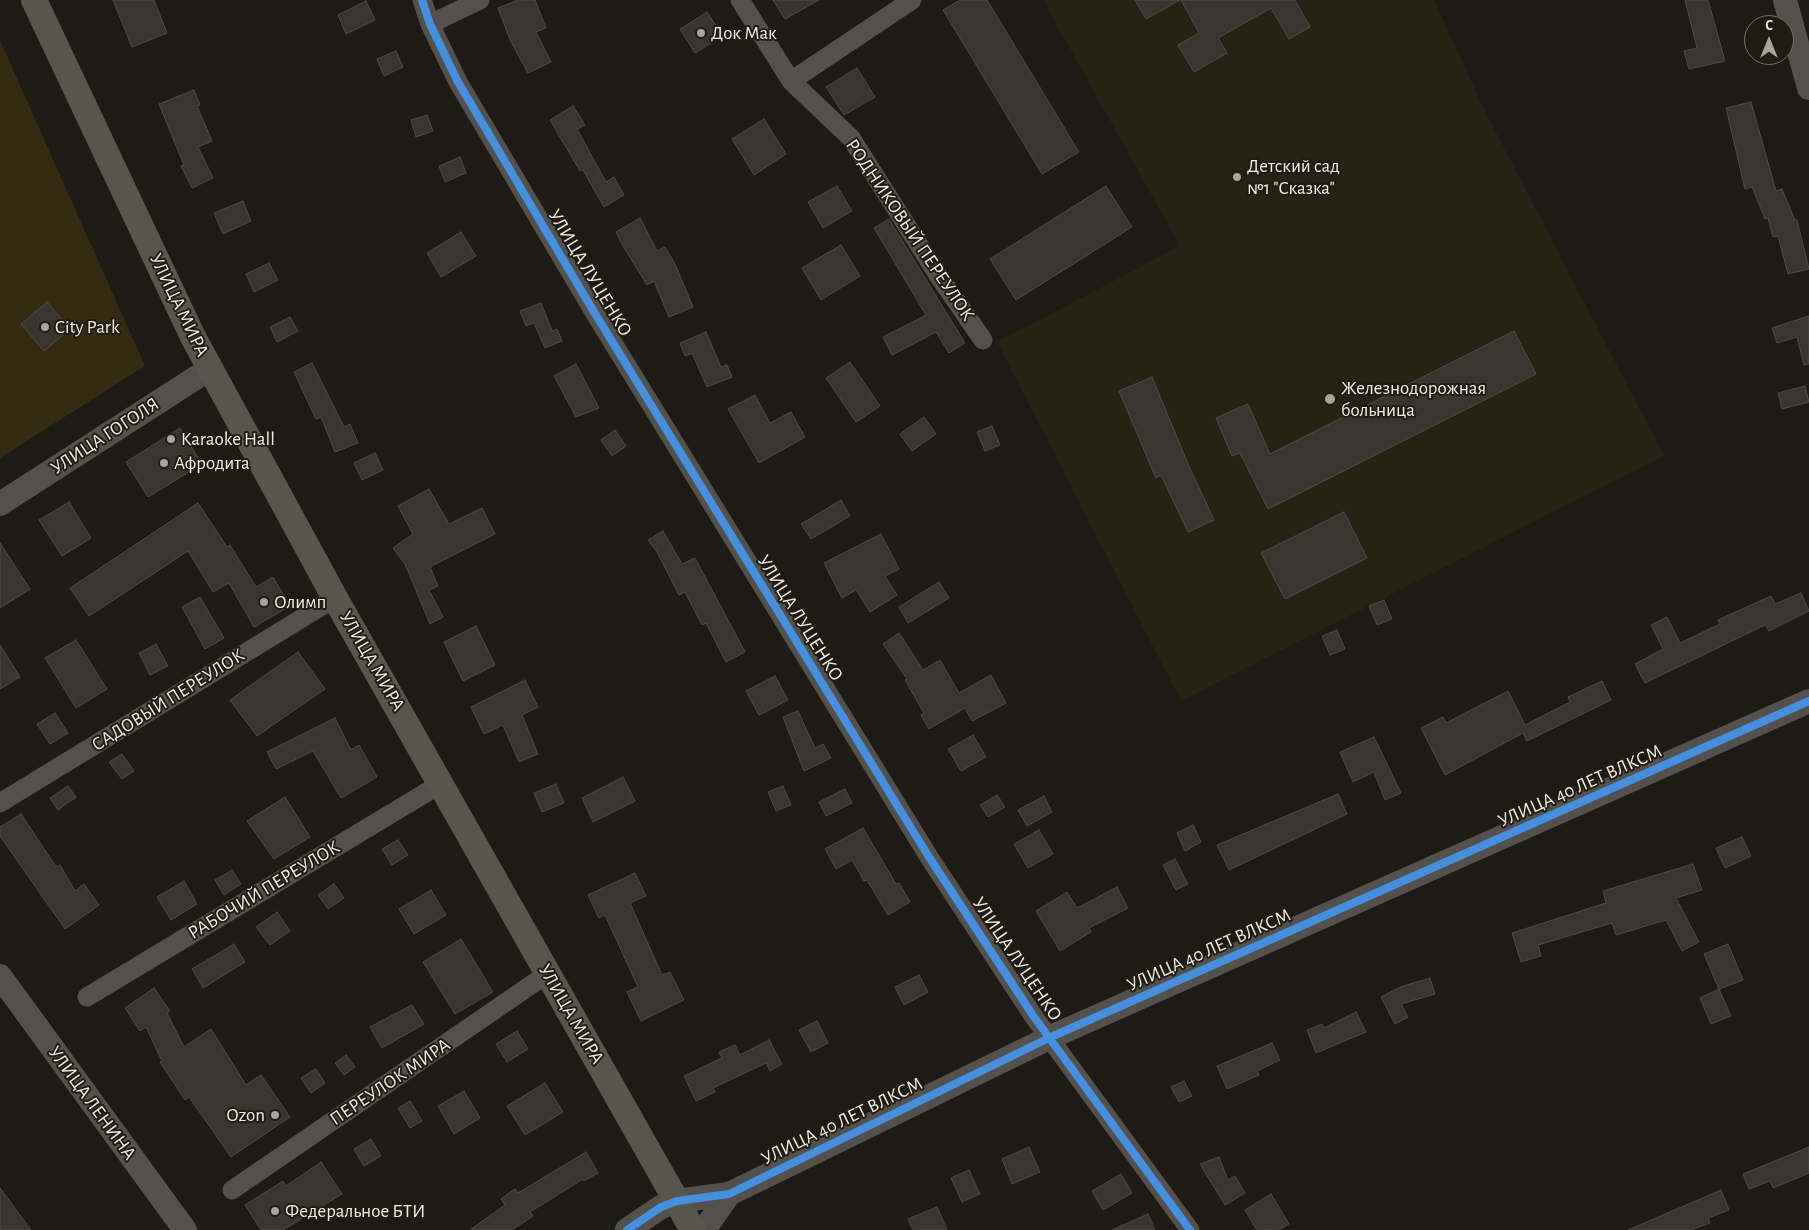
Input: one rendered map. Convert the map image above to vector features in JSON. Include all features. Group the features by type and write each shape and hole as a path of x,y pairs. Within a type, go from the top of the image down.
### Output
{"main road":[{"name":"УЛИЦА МИРА","path":"34,0 193,337 335,598 442,783 547,974 693,1230"}],"street":[{"name":"УЛИЦА ЛУЦЕНКО","path":"422,0 430,24 458,82 739,550 929,857 1034,1017 1190,1230"},
{"path":"430,24 480,0"},
{"name":"РОДНИКОВЫЙ ПЕРЕУЛОК","path":"740,0 791,81 851,138 938,275 983,340"},
{"path":"791,81 912,0"},
{"path":"1785,0 1809,88"},
{"name":"УЛИЦА ГОГОЛЯ","path":"0,504 211,368"},
{"name":"САДОВЫЙ ПЕРЕУЛОК","path":"0,803 335,598"},
{"name":"УЛИЦА 40 ЛЕТ ВЛКСМ","path":"627,1230 661,1207 677,1201 729,1194 1050,1037 1809,701"},
{"name":"РАБОЧИЙ ПЕРЕУЛОК","path":"87,997 442,783"},
{"name":"ПЕРЕУЛОК МИРА","path":"232,1190 547,974"},
{"name":"УЛИЦА ЛЕНИНА","path":"0,976 185,1230"},
{"name":"УЛИЦА 40 ЛЕТ ВЛКСМ","path":"704,1230 729,1194"}],"shaded area":[{"name":"Железнодорожная больница","path":"1043,0 1434,0 1484,109 1664,456 1181,701 997,342 1180,246"},
{"path":"0,40 145,366 0,458"}],"building":[{"path":"113,0 154,0 167,33 132,47"},
{"path":"518,0 535,0 546,28 536,32 551,62 528,73 511,42 498,8"},
{"path":"773,0 819,0 785,19"},
{"path":"960,0 987,0 1079,152 1042,174 943,10"},
{"path":"1135,0 1180,0 1146,19"},
{"path":"1181,0 1295,0 1310,27 1289,39 1271,8 1218,38 1227,53 1194,72 1178,45 1199,33"},
{"path":"1685,0 1708,0 1725,61 1689,69 1684,51 1697,48"},
{"path":"366,1 375,20 346,34 338,15"},
{"name":"Док Мак","path":"707,12 723,36 695,53 680,29"},
{"path":"396,51 403,67 384,76 377,59"},
{"path":"857,68 875,97 844,115 826,87"},
{"path":"194,90 200,105 197,106 212,141 198,147 213,178 192,188 181,166 184,165 159,104"},
{"path":"1751,102 1776,191 1782,189 1795,220 1797,220 1809,269 1788,274 1778,236 1773,237 1768,218 1765,219 1752,187 1745,189 1726,108"},
{"path":"573,106 585,125 577,129 606,182 614,177 624,195 604,207 583,170 580,171 550,120"},
{"path":"427,115 433,131 416,137 411,120"},
{"path":"764,119 786,154 754,175 732,139"},
{"path":"460,157 466,173 445,182 439,166"},
{"path":"837,186 852,211 823,228 808,202"},
{"path":"1106,186 1132,227 1016,300 990,259"},
{"path":"243,201 251,221 223,234 214,213"},
{"path":"640,218 657,251 665,247 675,264 693,307 669,317 654,281 647,285 623,246 616,232"},
{"path":"889,219 965,343 949,353 936,332 892,355 883,337 926,315 874,228"},
{"path":"461,232 476,256 441,277 427,253"},
{"path":"841,245 860,276 821,300 802,268"},
{"path":"269,263 278,280 254,292 246,274"},
{"name":"City Park","path":"47,302 70,329 44,351 21,324"},
{"path":"541,303 552,331 557,329 562,341 545,348 534,323 526,326 520,311"},
{"path":"1809,316 1809,364 1804,365 1797,337 1777,343 1772,328"},
{"path":"290,317 298,331 277,342 270,327"},
{"path":"1514,331 1536,374 1268,509 1240,453 1232,456 1216,418 1248,404 1270,454"},
{"path":"706,332 721,367 727,365 732,377 707,387 692,353 685,356 680,343"},
{"path":"850,362 880,406 856,422 826,378"},
{"path":"312,363 344,427 350,424 358,443 335,452 321,417 316,419 294,372"},
{"path":"576,364 599,408 576,417 554,376"},
{"path":"1152,377 1188,464 1214,520 1188,532 1161,475 1156,478 1119,391"},
{"path":"1805,386 1809,402 1782,409 1778,393"},
{"path":"755,395 770,423 791,412 805,437 759,463 728,409"},
{"path":"924,417 936,434 912,451 900,434"},
{"path":"992,426 1000,445 985,451 977,432"},
{"name":"Афродита","path":"180,428 202,464 148,497 126,462"},
{"path":"615,430 626,446 612,456 601,440"},
{"path":"375,453 383,470 362,480 354,463"},
{"path":"429,489 449,524 482,508 495,534 430,567 438,586 429,590 443,617 430,624 405,564 393,548 413,534 398,506"},
{"path":"841,500 850,516 811,539 801,524"},
{"path":"69,502 91,538 62,556 39,520"},
{"path":"198,503 227,547 230,545 256,587 273,577 290,606 254,627 229,583 213,592 188,551 89,616 70,588"},
{"path":"1344,512 1367,558 1285,599 1261,553"},
{"path":"663,531 682,564 695,558 745,652 726,662 706,623 702,625 685,592 679,595 657,552 648,540"},
{"path":"881,534 899,569 885,576 897,595 870,612 856,590 842,598 824,563"},
{"path":"0,543 30,589 0,608"},
{"path":"939,582 949,598 908,623 899,607"},
{"path":"1801,593 1809,611 1769,631 1765,625 1645,683 1635,664 1663,649 1651,625 1667,617 1680,643 1720,624 1718,620 1771,596 1775,604"},
{"path":"200,597 224,638 205,649 182,607"},
{"path":"1384,600 1392,619 1377,625 1369,606"},
{"path":"476,626 495,665 463,681 444,642"},
{"path":"1337,630 1345,649 1330,655 1322,636"},
{"path":"899,633 923,670 940,660 959,693 991,675 1006,703 972,721 965,708 929,729 921,715 924,713 905,680 907,679 883,644"},
{"path":"76,640 107,689 76,708 45,658"},
{"path":"156,644 168,666 150,675 139,653"},
{"path":"0,645 20,677 0,689"},
{"path":"298,652 325,689 257,736 230,700"},
{"path":"775,676 788,700 759,715 746,691"},
{"path":"525,680 538,707 522,715 538,754 519,762 503,725 484,734 471,707"},
{"path":"1602,681 1611,700 1527,741 1523,733 1445,775 1421,728 1443,717 1446,723 1508,691 1525,725 1570,702 1568,697"},
{"path":"798,711 815,748 823,744 831,758 804,771 783,717"},
{"path":"55,713 68,733 50,744 37,724"},
{"path":"335,718 351,750 359,745 377,777 341,798 313,751 276,769 267,752"},
{"path":"973,735 986,757 961,771 948,749"},
{"path":"1374,737 1401,793 1385,800 1374,772 1353,782 1340,752"},
{"path":"122,754 134,771 122,779 109,762"},
{"path":"623,777 635,801 593,822 582,798"},
{"path":"556,784 564,803 542,812 534,793"},
{"path":"68,786 76,797 58,810 50,798"},
{"path":"783,786 791,805 776,811 768,792"},
{"path":"845,789 852,803 826,816 819,802"},
{"path":"1338,794 1347,814 1229,870 1217,845"},
{"path":"997,795 1005,807 988,817 980,805"},
{"path":"1044,796 1052,812 1027,826 1018,810"},
{"path":"285,797 310,837 274,859 247,821"},
{"path":"21,814 56,867 60,865 75,891 84,884 99,905 65,929 0,836 0,827"},
{"path":"1193,825 1201,842 1185,851 1177,833"},
{"path":"863,828 896,884 899,883 910,902 888,915 867,880 864,881 852,860 836,869 825,849"},
{"path":"1039,830 1053,854 1028,868 1014,844"},
{"path":"1742,837 1751,856 1725,868 1716,848"},
{"path":"398,840 408,855 392,865 382,849"},
{"path":"1175,859 1188,884 1176,890 1163,865"},
{"path":"1693,864 1702,890 1676,898 1699,942 1682,951 1666,920 1616,935 1612,923 1538,945 1541,956 1521,962 1512,933 1606,903 1603,891"},
{"path":"232,870 241,884 224,895 215,880"},
{"path":"635,873 646,896 630,903 662,975 670,972 684,1000 641,1021 627,992 638,987 605,915 599,918 588,895"},
{"path":"184,881 197,904 171,920 157,897"},
{"path":"334,884 344,898 328,909 318,895"},
{"path":"1117,887 1128,908 1089,928 1091,932 1060,951 1036,911 1067,892 1077,908"},
{"path":"431,890 446,915 414,934 399,909"},
{"path":"277,912 290,931 270,945 256,927"},
{"path":"461,939 493,992 455,1014 423,962"},
{"path":"234,944 245,962 203,988 192,969"},
{"path":"1728,944 1743,980 1719,989 1704,954"},
{"path":"919,975 928,992 904,1005 895,987"},
{"path":"1430,978 1435,994 1401,1004 1408,1017 1395,1024 1381,997 1400,987"},
{"path":"154,988 170,1011 167,1013 184,1047 211,1029 246,1085 261,1075 290,1117 231,1157 189,1097 185,1100 160,1062 162,1061 146,1027 140,1031 125,1008"},
{"path":"1719,989 1731,1016 1711,1024 1700,998"},
{"path":"412,1005 424,1024 382,1048 370,1027"},
{"path":"1356,1012 1366,1032 1316,1053 1307,1030 1322,1024 1324,1028"},
{"path":"817,1021 828,1043 811,1052 799,1030"},
{"path":"517,1031 528,1049 507,1062 496,1044"},
{"path":"769,1040 782,1064 770,1071 766,1063 713,1088 715,1092 696,1101 684,1076 722,1058 719,1052 735,1045 740,1055"},
{"path":"1272,1043 1280,1060 1257,1071 1259,1075 1227,1089 1217,1066"},
{"path":"346,1055 355,1067 344,1075 335,1063"},
{"path":"316,1069 325,1083 311,1093 301,1078"},
{"path":"1184,1081 1192,1096 1179,1102 1171,1087"},
{"path":"545,1083 563,1112 525,1135 507,1106"},
{"path":"464,1091 480,1118 454,1134 438,1106"},
{"path":"410,1101 422,1121 410,1128 398,1108"},
{"path":"371,1139 381,1156 364,1166 354,1149"},
{"path":"1029,1147 1040,1172 1012,1184 1002,1159"},
{"path":"1809,1147 1809,1173 1773,1188 1770,1181 1749,1189 1743,1174"},
{"path":"586,1152 598,1173 584,1181 583,1179 530,1212 533,1216 512,1230 470,1230 505,1205 501,1199 515,1189 518,1193"},
{"path":"1219,1157 1228,1180 1235,1176 1245,1193 1225,1205 1200,1164"},
{"path":"321,1162 342,1194 283,1230 261,1230 245,1205 283,1181 286,1186"},
{"path":"969,1170 980,1194 962,1202 951,1178"},
{"path":"1121,1174 1132,1193 1103,1210 1092,1191"},
{"path":"0,1188 31,1230 0,1230"},
{"path":"1721,1190 1729,1210 1708,1218 1710,1223 1691,1230 1628,1230"},
{"path":"1271,1194 1289,1224 1279,1230 1257,1230 1245,1210"},
{"path":"937,1207 947,1230 913,1230 908,1219"},
{"path":"1148,1214 1155,1230 1112,1230"}],"cycle path":[{"path":"422,0 430,24 458,82 594,312 929,857 1034,1017 1190,1230"},
{"path":"627,1230 661,1207 677,1201 729,1194 1051,1037 1809,701"}],"place":[{"name":"Док Мак","path":"701,33"},
{"name":"Детский сад №1 \"Сказка\"","path":"1237,177"},
{"name":"City Park","path":"45,327"},
{"name":"Железнодорожная больница","path":"1330,399"},
{"name":"Karaoke Hall","path":"171,439"},
{"name":"Афродита","path":"164,463"},
{"name":"Олимп","path":"264,602"},
{"name":"Ozon","path":"275,1115"},
{"name":"Федеральное БТИ","path":"275,1211"}]}
